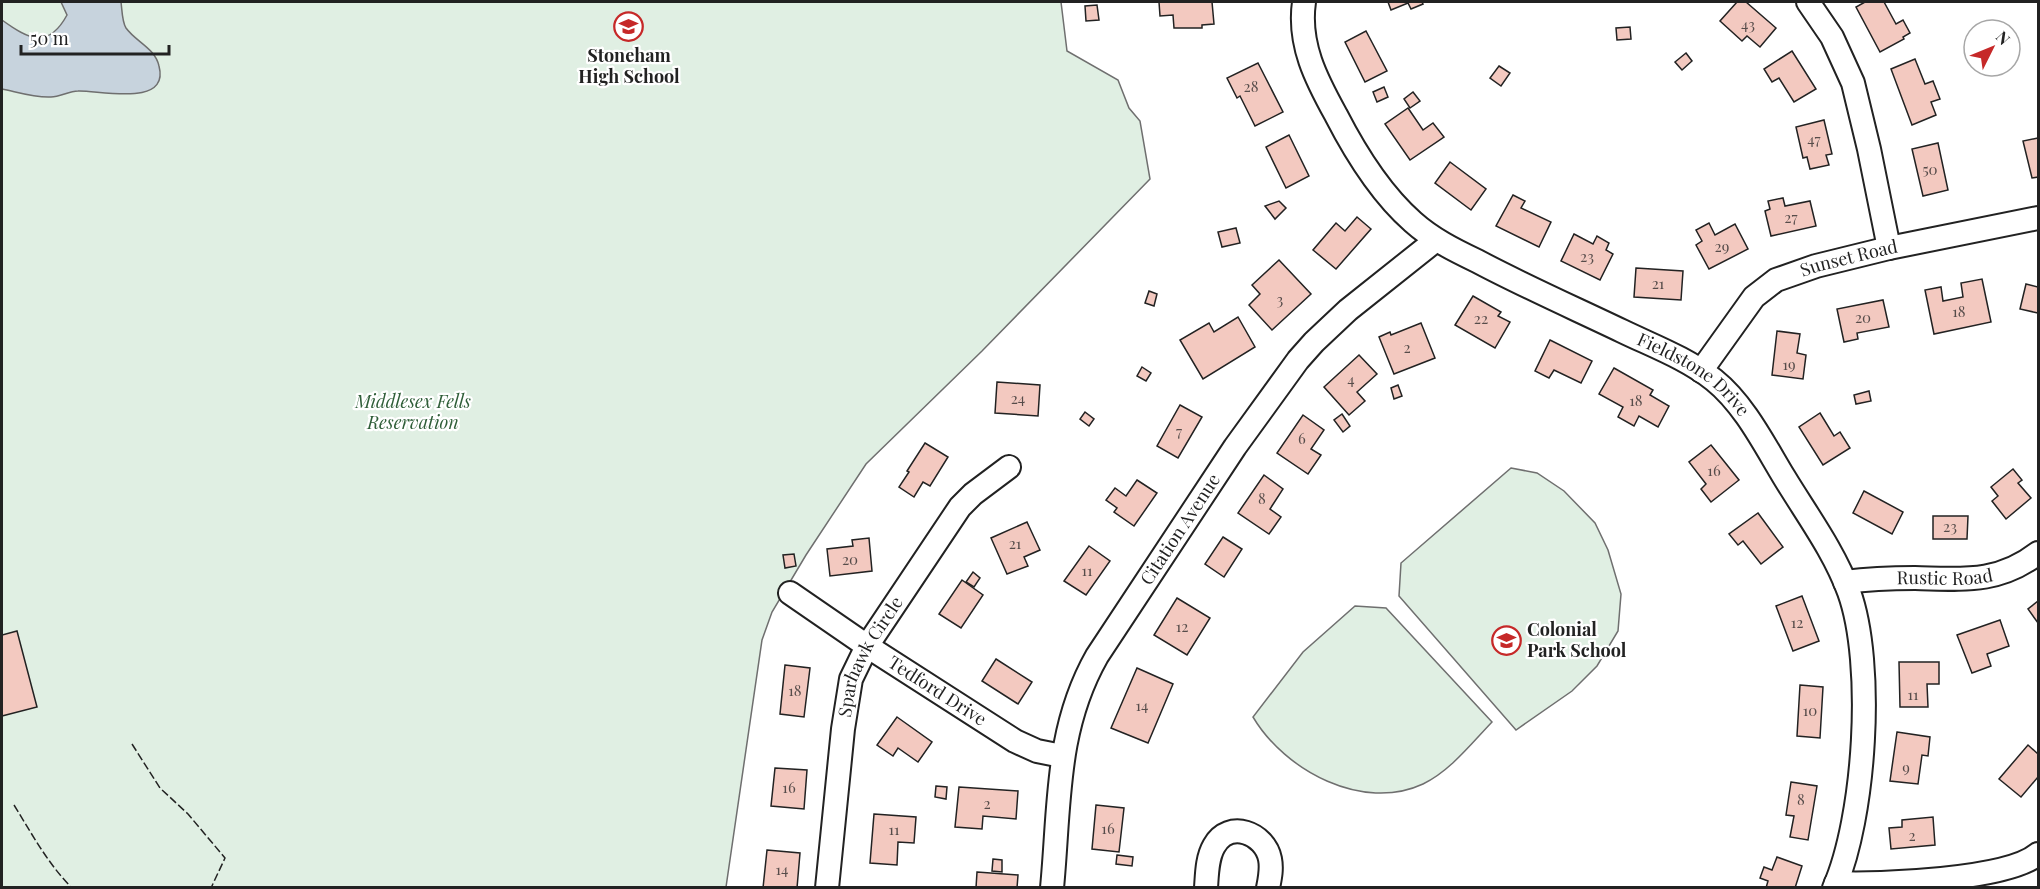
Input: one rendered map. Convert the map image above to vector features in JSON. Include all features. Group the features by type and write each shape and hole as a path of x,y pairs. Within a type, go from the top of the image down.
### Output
{"street":[{"name":"Fieldstone Drive","path":"1304,2 1302,28 1306,51 1334,113 1381,187 1406,216 1436,240 1498,273 1674,355 1722,387 1748,420 1819,533 1845,582 1857,622 1863,670 1864,706 1856,802 1835,885"},
{"path":"1808,2 1832,37 1853,82 1889,248"},
{"name":"Sunset Road","path":"1701,371 1745,308 1764,288 1791,273 1889,248 2038,218"},
{"name":"Citation Avenue","path":"1052,888 1062,756 1083,680 1097,656 1155,565 1285,376 1331,326 1436,240"},
{"name":"Sparhawk Circle","path":"827,888 848,692 856,666 960,507 973,494 1009,467"},
{"name":"Rustic Road","path":"1845,582 1874,579 1983,578 2013,569 2038,553"},
{"name":"Tedford Drive","path":"790,593 867,646 1015,741 1037,751 1062,756"},
{"path":"1206,888 1213,847 1221,837 1239,831 1258,838 1268,853 1271,870 1269,888"},
{"path":"1835,885 1966,875 2021,864 2038,854"}],"green space":[{"name":"Middlesex Fells Reservation","path":"2,2 1061,2 1067,51 1118,80 1129,108 1140,121 1150,179 982,351 866,464 806,555 772,612 762,640 726,887 2,888"},
{"path":"1511,468 1537,473 1564,491 1595,523 1608,550 1621,594 1618,631 1597,666 1572,691 1516,730 1399,596 1401,563"},
{"path":"1355,606 1386,608 1492,722 1460,756 1433,779 1423,784 1400,791 1376,793 1351,789 1327,781 1305,769 1285,754 1267,737 1253,717 1303,652"}],"shaded area":[{"path":"61,2 121,2 126,28 154,54 157,60 160,79 154,87 144,92 130,94 78,91 54,97 32,96 2,89 2,20 29,36 45,37 60,26 67,15"}],"building":[{"path":"1159,2 1212,2 1214,24 1202,25 1202,28 1174,28 1173,15 1160,16"},
{"path":"1388,2 1422,2 1423,4 1411,9 1408,3 1391,10"},
{"path":"1737,2 1746,2 1776,28 1760,47 1747,36 1742,41 1720,21"},
{"path":"1865,2 1884,2 1896,24 1903,20 1910,33 1903,37 1904,39 1880,52 1856,7"},
{"path":"1097,5 1099,20 1086,21 1085,6"},
{"path":"1630,27 1631,39 1617,40 1616,28"},
{"path":"1366,31 1387,71 1365,82 1345,42"},
{"path":"1792,51 1816,89 1794,102 1779,78 1772,82 1764,69"},
{"path":"1686,53 1692,61 1682,70 1675,62"},
{"path":"1915,59 1925,84 1933,81 1940,99 1931,102 1936,115 1912,125 1891,69"},
{"path":"1258,63 1283,112 1255,126 1240,96 1237,98 1227,78"},
{"path":"1499,66 1510,73 1501,86 1490,78"},
{"path":"1384,87 1388,97 1377,102 1373,92"},
{"path":"1413,92 1420,101 1410,108 1404,99"},
{"path":"1408,108 1423,130 1433,123 1444,137 1410,160 1385,124"},
{"path":"1824,120 1832,154 1826,155 1829,165 1810,169 1807,157 1803,158 1796,127"},
{"path":"1289,135 1309,176 1286,188 1266,147"},
{"path":"2038,138 2038,177 2032,178 2023,141"},
{"path":"1938,143 1948,190 1923,196 1912,149"},
{"path":"1450,162 1486,189 1471,210 1435,183"},
{"path":"1513,195 1525,201 1521,208 1551,222 1539,247 1496,226"},
{"path":"1783,198 1785,206 1810,201 1816,226 1771,236 1765,211 1770,209 1768,201"},
{"path":"1279,201 1286,208 1275,219 1265,206"},
{"path":"1357,217 1371,229 1336,269 1313,250 1336,223 1345,231"},
{"path":"1709,223 1715,235 1735,224 1748,249 1709,269 1696,245 1702,241 1696,230"},
{"path":"1236,228 1240,243 1222,247 1218,232"},
{"path":"1574,234 1593,244 1597,236 1609,243 1606,250 1613,254 1600,280 1561,261"},
{"path":"1279,260 1311,294 1272,330 1249,305 1260,294 1252,285"},
{"path":"1636,268 1683,271 1681,300 1634,297"},
{"path":"1982,279 1991,322 1934,334 1925,290 1941,287 1943,301 1963,297 1961,283"},
{"path":"2026,284 2038,287 2038,313 2020,309"},
{"path":"1149,291 1157,294 1154,306 1145,303"},
{"path":"1473,296 1501,312 1498,316 1510,322 1495,348 1455,325"},
{"path":"1883,300 1889,327 1857,333 1858,339 1844,342 1837,309"},
{"path":"1238,317 1255,347 1203,379 1180,340 1209,323 1214,332"},
{"path":"1421,323 1435,358 1394,374 1379,337 1390,332 1391,335"},
{"path":"1777,331 1800,334 1797,353 1806,355 1803,379 1772,375"},
{"path":"1550,340 1592,361 1581,383 1554,370 1549,378 1535,371"},
{"path":"1359,355 1377,374 1357,392 1365,401 1349,415 1324,387"},
{"path":"1142,367 1151,373 1146,381 1137,376"},
{"path":"1614,368 1653,390 1650,395 1669,406 1658,427 1639,416 1634,426 1618,417 1623,407 1599,394"},
{"path":"997,382 1040,385 1038,416 995,413"},
{"path":"1398,385 1402,396 1394,399 1391,388"},
{"path":"1869,391 1871,401 1856,404 1854,395"},
{"path":"1180,405 1202,417 1178,458 1157,446"},
{"path":"1085,412 1094,419 1089,426 1080,419"},
{"path":"1820,413 1834,436 1840,432 1850,448 1823,465 1799,427"},
{"path":"1342,414 1350,426 1343,432 1334,420"},
{"path":"1303,415 1324,430 1311,449 1321,455 1308,474 1277,453"},
{"path":"925,443 948,457 930,486 923,482 914,497 899,487"},
{"path":"1711,445 1739,480 1711,502 1701,489 1706,484 1689,462"},
{"path":"2013,469 2022,480 2018,483 2031,498 2006,519 1992,501 1998,496 1991,487"},
{"path":"1264,475 1283,489 1270,509 1281,517 1269,534 1238,513"},
{"path":"1137,480 1157,493 1134,526 1114,512 1117,508 1106,500 1115,488 1126,496"},
{"path":"1864,491 1903,512 1892,534 1853,513"},
{"path":"1758,513 1783,547 1761,564 1743,541 1738,545 1729,534"},
{"path":"1933,516 1968,516 1967,539 1933,539"},
{"path":"1027,522 1040,550 1024,557 1028,566 1007,574 991,538"},
{"path":"1223,537 1242,549 1224,577 1205,564"},
{"path":"869,538 872,571 830,576 827,549 853,546 852,540"},
{"path":"1089,546 1110,561 1086,595 1064,581"},
{"path":"794,554 796,566 785,568 783,555"},
{"path":"973,572 980,578 974,587 966,582"},
{"path":"962,580 983,595 961,628 939,614"},
{"path":"1802,596 1819,641 1793,651 1776,606"},
{"path":"1177,598 1210,618 1187,655 1154,635"},
{"path":"2038,601 2038,623 2028,609"},
{"path":"2000,620 2009,646 1987,654 1991,666 1972,673 1957,635"},
{"path":"17,631 37,707 2,716 2,635"},
{"path":"996,659 1032,682 1018,704 982,681"},
{"path":"1899,662 1939,662 1939,684 1927,684 1928,707 1900,707"},
{"path":"785,665 810,668 804,717 780,714"},
{"path":"1137,668 1173,684 1148,743 1111,728"},
{"path":"1800,685 1823,687 1820,738 1797,736"},
{"path":"897,717 932,742 918,762 898,748 893,756 877,745"},
{"path":"1897,732 1930,737 1928,756 1922,755 1918,784 1890,781"},
{"path":"2028,745 2038,754 2038,777 2021,797 1999,779"},
{"path":"775,768 807,770 804,809 771,806"},
{"path":"1791,782 1817,786 1808,840 1790,837 1794,816 1786,815"},
{"path":"936,786 947,787 946,799 935,797"},
{"path":"959,787 1018,791 1016,819 983,816 982,829 955,827"},
{"path":"1096,805 1124,808 1119,852 1092,849"},
{"path":"874,814 916,817 914,843 898,842 897,865 870,863"},
{"path":"1933,817 1935,845 1891,849 1889,828 1902,827 1902,820"},
{"path":"767,850 800,853 797,888 763,888"},
{"path":"1117,855 1133,857 1132,866 1116,864"},
{"path":"1777,857 1802,866 1795,888 1766,888 1768,881 1760,878 1764,867 1772,870"},
{"path":"993,859 1002,860 1002,872 992,871"},
{"path":"977,872 1018,875 1017,888 976,888"}],"fence":[{"path":"132,744 160,788 188,814 225,858 211,888"},
{"path":"14,805 48,859 72,888"}],"place":[{"name":"Stoneham High School","path":"629,27"},
{"name":"Colonial Park School","path":"1506,640"}]}
